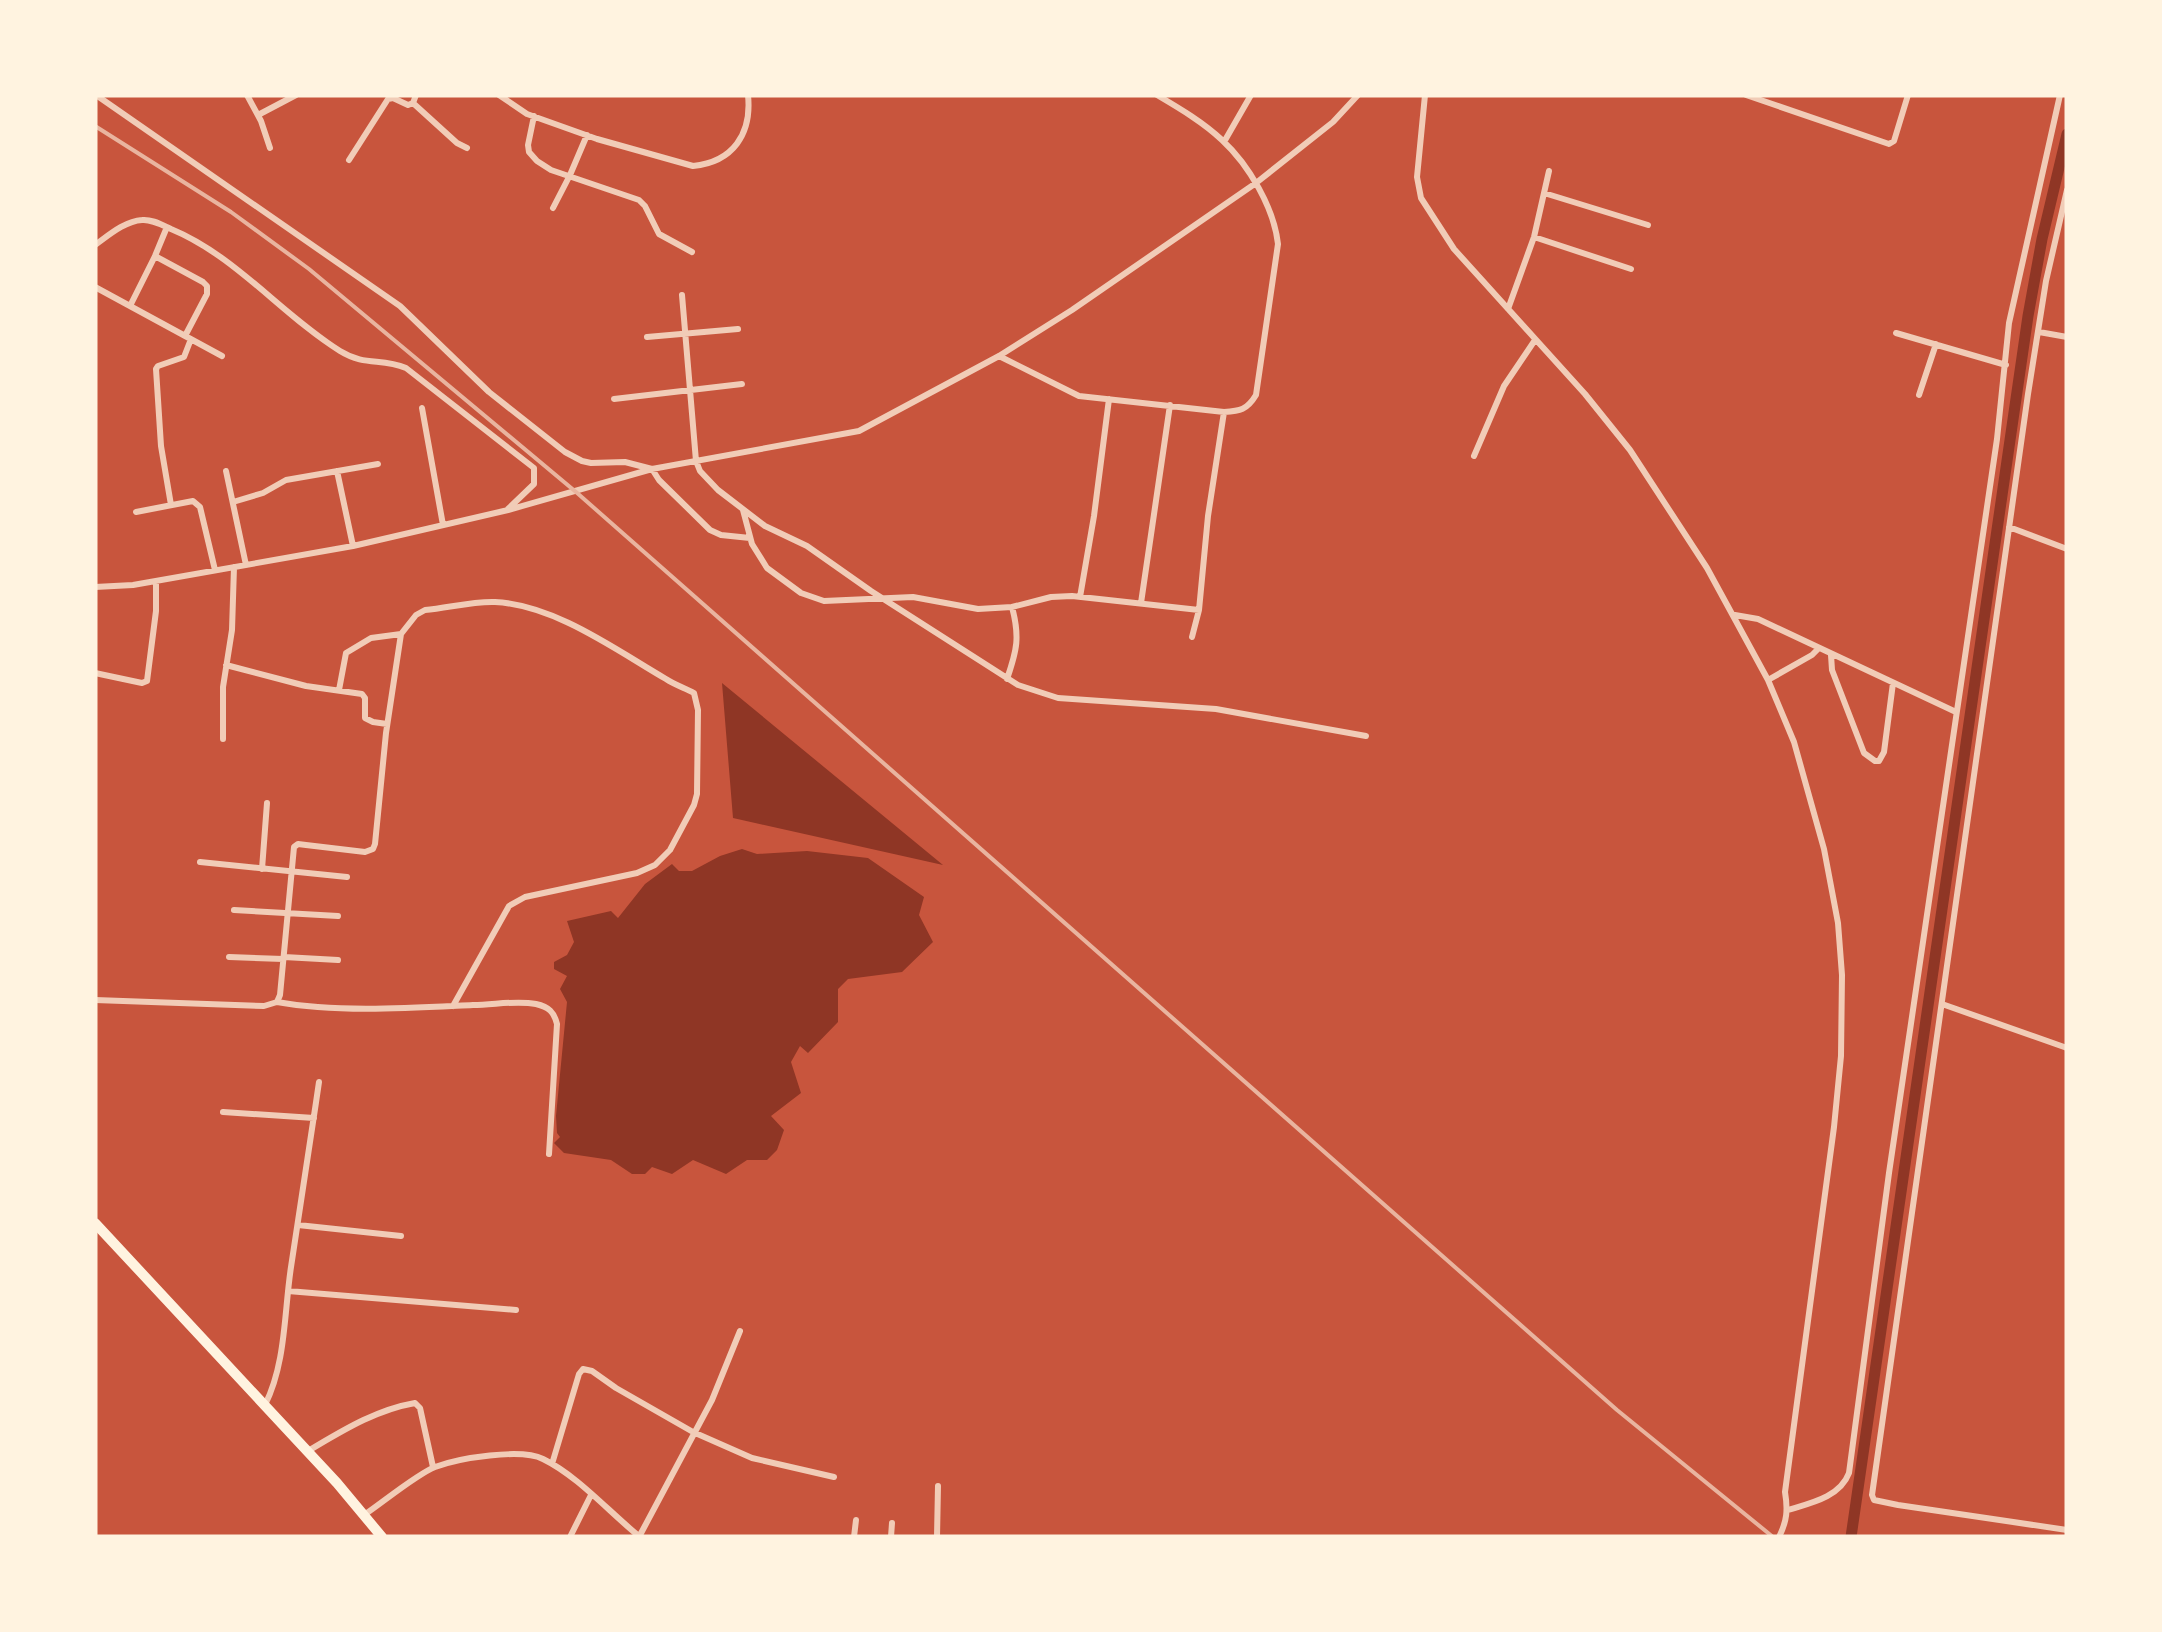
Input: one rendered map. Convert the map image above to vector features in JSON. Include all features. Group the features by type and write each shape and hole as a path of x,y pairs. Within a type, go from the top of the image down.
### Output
{"highway":[{"path":"95,1223 382,1537"}],"street":[{"path":"96,95 400,306 489,392 565,452 592,464 625,462 652,469 710,530 721,536 750,538"},
{"path":"247,95 270,148"},
{"path":"258,115 296,95"},
{"path":"499,95 527,114 693,166 708,165 737,144 749,116 748,95"},
{"path":"999,356 1079,396 1224,412 1249,407 1256,396 1278,244 1276,225 1256,184 1224,142 1157,95"},
{"path":"1224,142 1252,95"},
{"path":"95,587 353,546 508,510 652,469 859,431 999,356 1072,310 1256,184 1332,122 1358,95"},
{"path":"1426,95 1417,177 1420,198 1454,249 1585,394 1630,450 1707,568 1768,680 1794,742 1824,849 1838,922 1841,1056 1784,1492 1788,1510 1780,1537"},
{"path":"1746,95 1889,144 1894,141 1908,95"},
{"path":"1788,1510 1840,1489 1849,1473 2010,322 2060,95"},
{"path":"349,160 388,99 393,98 406,104 414,99 457,143 467,148"},
{"path":"534,116 529,152 551,170 639,200 659,234 692,252"},
{"path":"553,208 588,135"},
{"path":"1508,310 1534,237 1549,172"},
{"path":"2067,190 2046,280 2009,527 1872,1496 1874,1500 1898,1505 2067,1530"},
{"path":"1544,193 1648,225"},
{"path":"95,245 130,222 151,220 226,260 337,349 362,362 406,368 528,462 535,472 534,484 508,510"},
{"path":"130,306 167,227"},
{"path":"1534,237 1632,269"},
{"path":"155,256 207,286 184,357 156,369 161,446 171,506"},
{"path":"95,287 222,356"},
{"path":"682,295 696,462 718,490 765,526 807,546 1008,679 1058,698 1216,710 1366,736"},
{"path":"646,337 738,329"},
{"path":"2039,332 2067,337"},
{"path":"1896,333 2006,365"},
{"path":"1474,456 1504,386 1535,340"},
{"path":"1919,395 1936,344"},
{"path":"614,399 742,384"},
{"path":"1080,597 1109,399"},
{"path":"1140,603 1170,404"},
{"path":"422,408 443,526"},
{"path":"1192,637 1199,610 1224,412"},
{"path":"232,502 263,493 286,480 378,464"},
{"path":"226,471 246,565"},
{"path":"337,471 353,546"},
{"path":"136,512 192,501 200,507 215,570"},
{"path":"742,508 752,544 768,568 800,594 824,601 913,597 978,608 1012,607 1051,597 1080,597 1199,610"},
{"path":"2009,527 2067,548"},
{"path":"224,739 223,687 232,630 234,567"},
{"path":"95,673 148,681 156,580"},
{"path":"277,1002 294,847 298,844 365,852 375,844 401,634 425,610 494,602 564,620 694,693 696,794 670,850 655,864 637,873 525,897 510,906 453,1006"},
{"path":"1008,679 1018,647 1012,607"},
{"path":"1734,615 1758,620 1956,712"},
{"path":"339,690 346,653 371,638 401,634"},
{"path":"1768,680 1818,649"},
{"path":"1831,655 1832,670 1864,753 1875,761 1880,761 1884,752 1893,684"},
{"path":"226,665 306,686 364,695 365,718 388,724"},
{"path":"262,868 267,803"},
{"path":"200,862 347,877"},
{"path":"234,910 338,916"},
{"path":"230,957 338,960"},
{"path":"95,1000 264,1006 277,1002 307,1007 533,1004 548,1008 555,1014 557,1024 549,1154"},
{"path":"1942,1004 2067,1048"},
{"path":"264,1406 273,1388 282,1340 319,1082"},
{"path":"223,1112 314,1118"},
{"path":"298,1225 401,1236"},
{"path":"288,1291 516,1310"},
{"path":"364,1515 433,1468 524,1454 552,1464 640,1537 712,1400 740,1331"},
{"path":"552,1464 583,1369 694,1432 752,1458 834,1477"},
{"path":"307,1452 359,1422 414,1403 420,1408 433,1468"},
{"path":"937,1537 938,1486"},
{"path":"570,1537 591,1495"},
{"path":"854,1537 856,1520"},
{"path":"891,1537 892,1523"}],"shaded area":[{"path":"722,683 943,865 733,818"},
{"path":"742,849 757,854 807,851 868,858 924,897 919,915 933,942 902,972 848,979 838,989 838,1022 808,1053 800,1046 791,1062 801,1093 771,1116 784,1130 777,1150 767,1160 747,1160 726,1174 693,1160 672,1174 652,1167 645,1174 632,1174 611,1160 564,1153 554,1143 560,1137 556,1116 567,1002 560,989 567,976 554,969 554,962 567,955 574,942 567,921 611,911 618,918 645,884 672,864 679,871 692,871"}],"waterway":[{"path":"1851,1537 2028,316 2067,134"}],"railway":[{"path":"95,126 231,212 309,269 576,492 1617,1410 1773,1537"}]}
